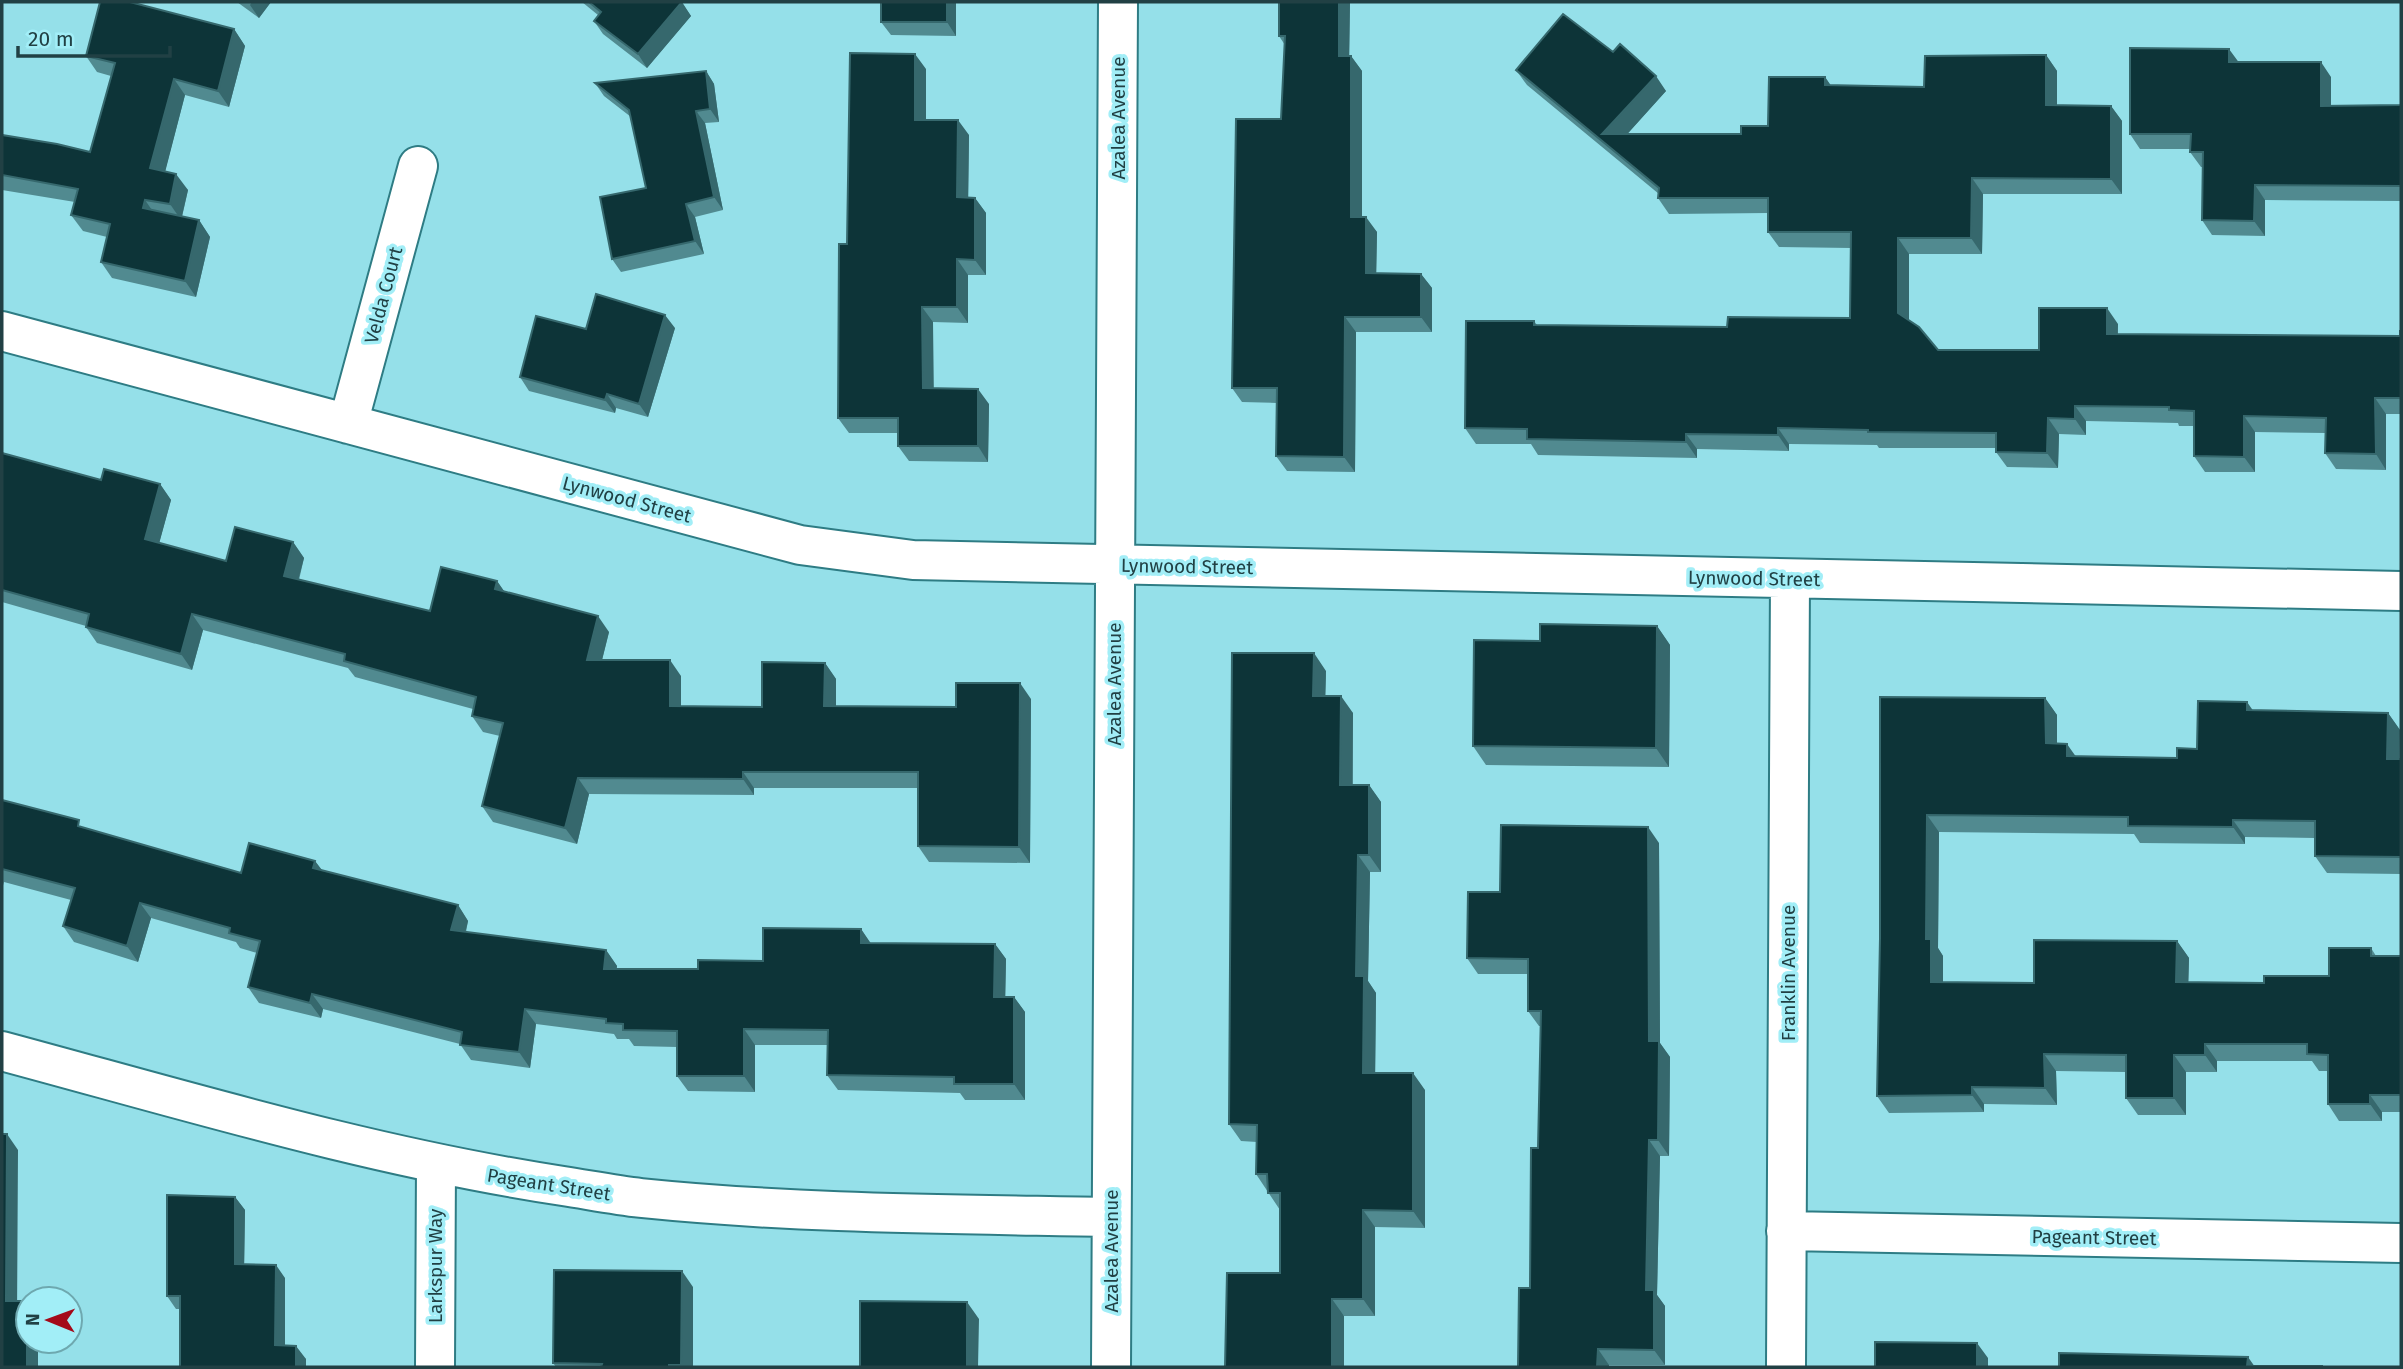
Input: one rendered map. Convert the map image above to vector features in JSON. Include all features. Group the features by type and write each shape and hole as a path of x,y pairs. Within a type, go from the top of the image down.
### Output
{"street":[{"name":"Azalea Avenue","path":"1111,1367 1118,2"},
{"name":"Velda Court","path":"348,424 418,166"},
{"name":"Lynwood Street","path":"2,331 800,545 913,560 2401,591"},
{"name":"Franklin Avenue","path":"1786,1367 1790,579"},
{"name":"Pageant Street","path":"2,1051 299,1132 479,1173 640,1197 820,1211 1111,1217"},
{"name":"Larkspur Way","path":"435,1367 436,1164"},
{"name":"Pageant Street","path":"1786,1231 2401,1243"}],"building":[{"path":"100,2 130,2 234,29 218,91 174,79 150,168 176,174 170,204 145,200 143,208 199,220 185,281 101,262 110,224 71,215 78,189 2,175 2,135 90,152 115,63 86,56"},
{"path":"589,2 682,2 638,54 594,21 601,12"},
{"path":"881,2 947,2 947,22 881,22"},
{"path":"1279,2 1339,2 1339,56 1351,56 1351,217 1366,217 1366,273 1421,274 1421,317 1345,317 1344,457 1276,456 1277,388 1232,388 1236,119 1281,119 1285,36 1279,36"},
{"path":"1563,14 1613,52 1620,44 1656,76 1602,134 1741,134 1741,126 1768,126 1769,77 1825,77 1825,85 1924,87 1925,56 2046,55 2046,105 2111,106 2111,179 1972,178 1971,238 1898,238 1898,313 1919,327 1938,350 2039,350 2039,308 2107,308 2107,334 2400,336 2401,331 2401,398 2375,398 2376,454 2325,453 2326,418 2244,416 2244,457 2194,456 2194,411 2169,410 2169,407 2075,406 2075,419 2048,418 2047,453 1996,452 1996,433 1778,428 1778,435 1686,434 1686,442 1527,439 1527,429 1465,428 1466,321 1534,321 1534,325 1727,327 1728,317 1850,318 1851,232 1768,232 1768,198 1658,198 1659,188 1516,70"},
{"path":"2130,48 2229,49 2229,62 2321,62 2321,106 2401,105 2401,186 2255,185 2254,221 2202,220 2203,152 2190,152 2191,134 2130,134"},
{"path":"850,53 915,54 915,120 958,120 957,197 975,198 975,260 957,259 957,307 922,307 923,388 978,389 978,446 898,446 898,418 838,418 839,244 847,244"},
{"path":"706,71 710,109 696,111 714,197 686,204 695,241 612,259 600,197 646,188 629,110 595,83"},
{"path":"596,294 665,315 639,404 607,394 605,400 520,377 536,316 586,329"},
{"path":"2,453 101,480 104,469 160,484 145,539 226,561 235,527 293,542 284,576 430,611 441,567 497,581 495,589 598,616 587,660 670,660 670,706 762,707 762,662 825,663 824,706 956,707 956,683 1020,683 1019,847 918,846 918,772 743,772 743,779 578,778 565,828 482,806 503,723 472,716 476,697 344,661 345,654 192,614 181,654 86,627 89,614 2,590"},
{"path":"1540,624 1657,626 1656,748 1473,746 1474,640 1540,641"},
{"path":"1232,653 1314,653 1313,696 1341,696 1340,785 1369,785 1369,855 1358,855 1356,976 1364,976 1363,1073 1413,1073 1413,1211 1363,1210 1363,1299 1332,1299 1332,1367 1225,1367 1227,1273 1280,1273 1280,1193 1268,1193 1267,1174 1256,1174 1257,1125 1229,1124"},
{"path":"1880,697 2045,698 2046,743 2067,744 2067,756 2177,758 2177,748 2197,749 2198,701 2247,702 2247,710 2388,713 2387,759 2401,759 2401,857 2315,856 2315,821 2233,820 2233,827 2128,826 2128,817 1927,815 1926,939 1931,939 1931,982 2034,983 2034,940 2177,941 2176,982 2264,983 2264,976 2329,976 2329,948 2371,948 2371,956 2401,956 2401,1095 2370,1095 2370,1104 2328,1104 2328,1055 2307,1054 2307,1044 2205,1044 2205,1055 2174,1055 2174,1098 2126,1098 2126,1055 2044,1054 2045,1088 1972,1087 1972,1095 1877,1096"},
{"path":"2,800 79,820 78,826 241,873 249,843 315,861 313,868 458,905 451,930 606,950 604,969 698,969 698,960 763,961 763,928 861,929 861,943 995,944 994,997 1014,997 1014,1084 954,1084 954,1077 827,1075 828,1030 744,1029 744,1076 677,1076 677,1031 623,1030 623,1024 606,1023 606,1019 525,1009 519,1052 460,1045 462,1032 312,994 310,1003 248,987 260,941 229,933 230,928 140,903 127,946 63,926 75,888 2,869"},
{"path":"1501,825 1648,827 1649,1041 1659,1041 1658,1140 1649,1140 1646,1290 1654,1290 1654,1350 1598,1349 1597,1367 1518,1367 1519,1288 1530,1288 1531,1148 1538,1148 1541,1011 1528,1011 1528,959 1467,958 1468,892 1500,892"},
{"path":"2,1134 7,1134 6,1301 14,1301 14,1355 27,1355 27,1367 2,1367"},
{"path":"167,1195 235,1197 235,1264 276,1265 275,1345 296,1346 296,1367 180,1367 180,1296 167,1296"},
{"path":"554,1270 682,1271 681,1365 601,1367 602,1364 553,1363"},
{"path":"860,1301 967,1302 967,1367 860,1367"},
{"path":"1875,1342 1977,1343 1977,1367 1875,1367"},
{"path":"2059,1353 2248,1357 2247,1366 2322,1367 2059,1367"}]}
